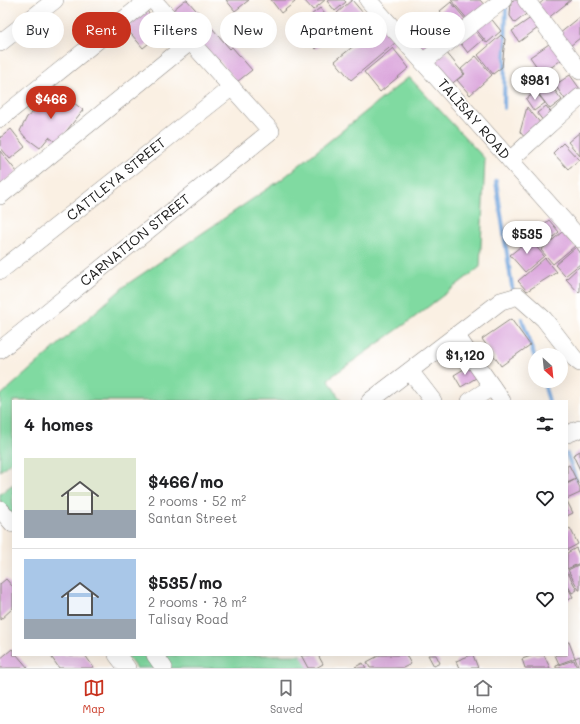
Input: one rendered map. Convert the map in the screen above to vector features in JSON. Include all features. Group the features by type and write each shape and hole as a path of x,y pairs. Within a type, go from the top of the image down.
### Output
{"street":[{"path":"0,43 55,0"},
{"path":"0,119 148,0"},
{"path":"153,0 164,12"},
{"name":"TALISAY ROAD","path":"368,0 580,239"},
{"path":"423,62 503,0"},
{"path":"526,0 580,71"},
{"path":"0,196 183,48"},
{"path":"196,48 232,87"},
{"name":"CARNATION STREET","path":"0,350 271,131 232,87"},
{"name":"CATTLEYA STREET","path":"0,271 232,87"},
{"path":"510,160 580,97"},
{"path":"371,400 501,301 518,296 544,319 574,358 580,363"},
{"path":"456,335 501,400"},
{"path":"410,370 432,400"},
{"path":"472,400 492,387"},
{"path":"568,434 580,428"},
{"path":"0,509 12,523"},
{"path":"118,656 127,668"},
{"path":"156,656 164,668"}],"green space":[{"path":"409,77 485,159 480,267 411,320 328,379 340,400 12,400 12,461 0,471 0,396 126,285 282,179"},
{"path":"12,485 12,517 0,501 0,494"},
{"path":"127,656 303,656 310,668 136,668"}],"building":[{"path":"187,0 198,12 175,12 173,10"},
{"path":"226,0 249,0 235,11"},
{"path":"271,0 294,0 295,2 281,13"},
{"path":"304,0 325,0 313,10"},
{"path":"344,0 346,2 335,11 327,1"},
{"path":"352,0 362,12 338,12"},
{"path":"451,0 480,0 486,7 469,21 465,16 465,12 461,12"},
{"path":"513,0 522,0 530,11 515,23 510,16 511,2"},
{"path":"544,0 571,0 547,19 537,6"},
{"path":"451,2 459,12 441,12 440,11"},
{"path":"320,8 323,12 315,12"},
{"path":"535,15 542,25 519,42 512,31"},
{"path":"489,16 501,31 487,43 475,28"},
{"path":"139,17 139,43 131,34 131,24"},
{"path":"580,17 580,38 570,46 559,34"},
{"path":"212,28 220,37 220,48 233,48 252,70 237,82 218,59 216,60 206,48 212,48"},
{"path":"472,28 483,40 468,53 464,48 465,34"},
{"path":"387,33 395,43 351,80 335,61 351,48 387,48"},
{"path":"501,35 505,39 502,67 493,74 478,55"},
{"path":"552,42 564,58 542,74 530,57"},
{"path":"393,48 409,68 380,92 364,72"},
{"path":"418,48 437,48 426,58"},
{"path":"446,52 464,74 449,86 431,65"},
{"path":"476,56 492,75 470,95 457,80 465,74 461,69"},
{"path":"543,75 562,100 550,109 531,84"},
{"path":"570,75 580,89 567,102 555,85"},
{"path":"60,92 83,110 57,143 49,137 40,148 25,137 20,131 27,117"},
{"path":"536,92 545,103 534,111 526,99"},
{"path":"546,106 553,115 544,122 537,113"},
{"path":"527,107 542,125 526,139 520,132"},
{"path":"11,129 25,147 10,159 0,147 0,138"},
{"path":"580,132 580,156 568,142"},
{"path":"563,143 579,160 568,169 553,153"},
{"path":"0,151 17,172 0,186"},
{"path":"549,220 559,232 540,248 530,236"},
{"path":"562,232 575,246 553,264 541,250"},
{"path":"530,239 544,256 525,272 510,255"},
{"path":"576,247 580,252 580,264 565,276 555,265"},
{"path":"545,258 557,272 527,291 518,281"},
{"path":"580,266 580,291 579,293 566,279"},
{"path":"511,319 530,345 501,366 482,339"},
{"path":"469,366 476,378 461,387 454,375"},
{"path":"580,451 580,470 573,455"},
{"path":"568,466 576,479 568,483"},
{"path":"576,479 580,488 580,493 568,499 568,483"},
{"path":"568,503 573,513 568,516"},
{"path":"570,528 578,544 568,549 568,529"},
{"path":"576,548 580,557 580,563 568,569 568,552"},
{"path":"580,564 580,590 579,590 568,570"},
{"path":"568,573 577,590 572,593 568,586"},
{"path":"6,579 12,586 12,609 0,620 0,584"},
{"path":"568,588 573,597 568,600"},
{"path":"569,642 575,658 559,664 555,656 568,656"},
{"path":"12,649 12,656 18,656 28,668 0,668 0,659"},
{"path":"51,656 86,656 94,668 59,668"},
{"path":"302,656 319,656 323,664 316,668 308,668"},
{"path":"378,656 407,656 411,664 403,668 370,668 367,662"},
{"path":"429,656 436,656 440,663 434,666"},
{"path":"468,656 473,656 478,668 459,668 456,661"},
{"path":"531,656 544,656 550,668 525,668 522,659"},
{"path":"580,656 580,668 579,668 575,658"},
{"path":"574,660 577,668 556,668 556,666"},
{"path":"363,663 366,668 355,667"}],"waterway":[{"path":"504,108 506,4"},
{"path":"496,181 513,293"},
{"path":"522,319 532,348"},
{"path":"545,388 549,400"},
{"path":"568,457 576,480"}]}
